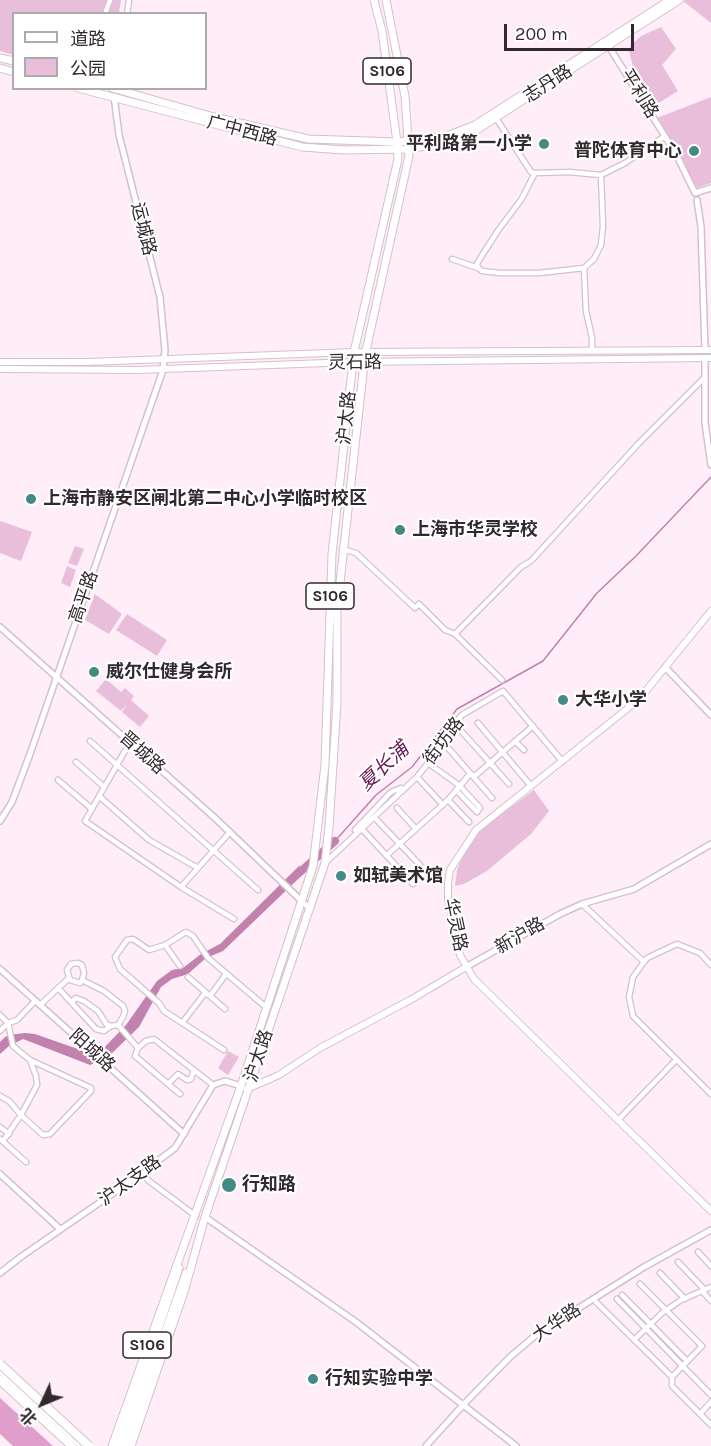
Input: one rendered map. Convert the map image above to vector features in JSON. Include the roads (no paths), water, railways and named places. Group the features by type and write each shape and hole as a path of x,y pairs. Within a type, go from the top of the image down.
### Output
{"highway":[{"path":"0,1362 91,1446"},
{"path":"1,1377 70,1446"}],"main road":[{"name":"沪太路","path":"112,1446 168,1286 196,1216 313,866 325,765 332,555 354,352 398,159 382,31 374,0"},
{"name":"沪太路","path":"131,1446 184,1292 205,1217 325,863 338,703 337,610 342,549 365,352 382,284 408,145 405,96 386,0"},
{"name":"志丹路","path":"408,145 447,142 478,129 670,0"},
{"name":"志丹路","path":"408,145 447,136 475,125 679,0"},
{"name":"广中西路","path":"85,90 302,147 344,150 408,145"},
{"name":"广中西路","path":"118,90 214,117 308,139 397,146"},
{"name":"灵石路","path":"0,362 354,352 708,350"},
{"name":"灵石路","path":"0,369 163,370 353,362 708,358"},
{"name":"华灵路","path":"711,611 645,692 627,709 476,830 450,870 448,883 448,898 460,955 474,979 711,1211"},
{"name":"新沪路","path":"249,1089 279,1075 320,1048 466,967"},
{"path":"241,1086 249,1089"},
{"name":"沪太路","path":"119,1446 173,1288 185,1245"},
{"name":"沪太路","path":"125,1446 178,1290 196,1250"},
{"path":"0,1362 91,1446"},
{"path":"1,1377 22,1381"},
{"path":"1,1377 83,1446"},
{"path":"1,1377 77,1446"},
{"path":"49,1406 60,1425"}],"street":[{"name":"平利路","path":"607,43 682,164 697,200 701,227 708,350 705,377 705,423 711,465"},
{"name":"运城路","path":"114,90 119,135 160,297 163,370"},
{"path":"495,118 531,172 535,173 580,172 601,175 625,163 665,136"},
{"path":"478,268 477,264 481,257 521,200 535,173"},
{"path":"452,260 482,271 517,274 584,267 594,259 601,245 603,215 601,175"},
{"path":"695,193 711,188"},
{"path":"584,267 586,311 592,338 592,352"},
{"name":"高平路","path":"0,821 12,802 163,370"},
{"path":"455,634 521,567 531,561 639,443 705,377"},
{"path":"342,549 356,553 415,608 418,604 445,630 455,634 502,680"},
{"name":"晋城路","path":"0,627 230,832 302,901"},
{"path":"665,667 711,715"},
{"name":"街坊路","path":"325,863 417,777 435,756 447,731 462,715 503,691 562,761"},
{"path":"454,723 509,784"},
{"path":"478,723 531,786"},
{"path":"387,855 443,805 469,775 476,775 533,726"},
{"path":"90,741 215,849 258,890"},
{"path":"515,741 524,750"},
{"path":"130,742 85,821 181,887 234,919"},
{"path":"449,749 492,798"},
{"path":"76,762 104,787"},
{"path":"428,763 458,788 480,808 477,812 458,788"},
{"path":"417,777 443,805"},
{"path":"58,780 92,808"},
{"path":"351,837 385,798 404,787"},
{"path":"99,796 149,840 198,868"},
{"path":"448,800 469,822"},
{"path":"397,808 416,829"},
{"path":"374,817 420,865"},
{"path":"362,828 413,884"},
{"path":"181,887 230,832"},
{"name":"新沪路","path":"466,967 560,914 582,904 634,889 711,844"},
{"path":"302,901 309,908"},
{"path":"582,904 644,962"},
{"path":"224,1050 164,1011 155,999 120,969 115,957 127,940 133,939 149,950 165,945 186,932 193,936 208,958 267,1008"},
{"path":"711,965 700,953 677,944 647,958 633,977 628,997 633,1016 711,1094"},
{"path":"165,945 180,966"},
{"path":"78,963 84,969 82,980 80,983 75,983 69,978 67,970 69,967 78,963"},
{"name":"阳城路","path":"0,969 184,1134"},
{"path":"182,1023 226,974"},
{"path":"188,977 225,1009"},
{"path":"0,1031 69,978"},
{"path":"82,980 104,991 123,1006 125,1011 119,1026"},
{"path":"58,988 96,1029 104,1031 111,1026 119,1026 138,1048"},
{"path":"71,1002 79,999 89,1004 111,1026"},
{"path":"0,1015 8,1023 13,1046 30,1060 91,1088 91,1091 50,1134 43,1135 9,1101 0,1096"},
{"path":"130,1059 146,1041 154,1039 213,1085 225,1081 241,1086"},
{"path":"135,1056 180,1094"},
{"path":"26,1162 2,1140 9,1134 37,1085 30,1060"},
{"path":"618,1120 676,1060"},
{"path":"168,1084 178,1074 187,1080 190,1079 194,1070"},
{"name":"沪太支路","path":"0,1273 175,1148 213,1085"},
{"path":"0,1126 9,1134"},
{"path":"142,1173 149,1181 196,1216"},
{"path":"0,1174 60,1229"},
{"path":"205,1217 323,1297 516,1446"},
{"name":"大华路","path":"426,1446 510,1357 536,1335 644,1267 711,1230"},
{"path":"698,1252 711,1266"},
{"path":"678,1262 711,1301"},
{"path":"660,1273 685,1299"},
{"path":"640,1284 702,1346 672,1377 672,1386 711,1425"},
{"path":"634,1340 666,1310 711,1287"},
{"path":"619,1297 685,1363 711,1395"},
{"path":"596,1302 672,1377"},
{"path":"700,1414 711,1402"}],"waterway":[{"name":"夏长浦","path":"335,841 376,795 412,767 457,709 543,661 597,593 636,556 711,477"},
{"name":"夏长浦","path":"291,880 335,841"}],"place":[{"name":"平利路第一小学","path":"544,144"},
{"name":"普陀体育中心","path":"694,151"},
{"name":"上海市静安区闸北第二中心小学临时校区","path":"31,499"},
{"name":"上海市华灵学校","path":"400,530"},
{"name":"威尔仕健身会所","path":"94,672"},
{"name":"大华小学","path":"563,700"},
{"name":"如轼美术馆","path":"341,876"},
{"name":"行知路","path":"229,1185"},
{"name":"行知实验中学","path":"313,1379"}]}
